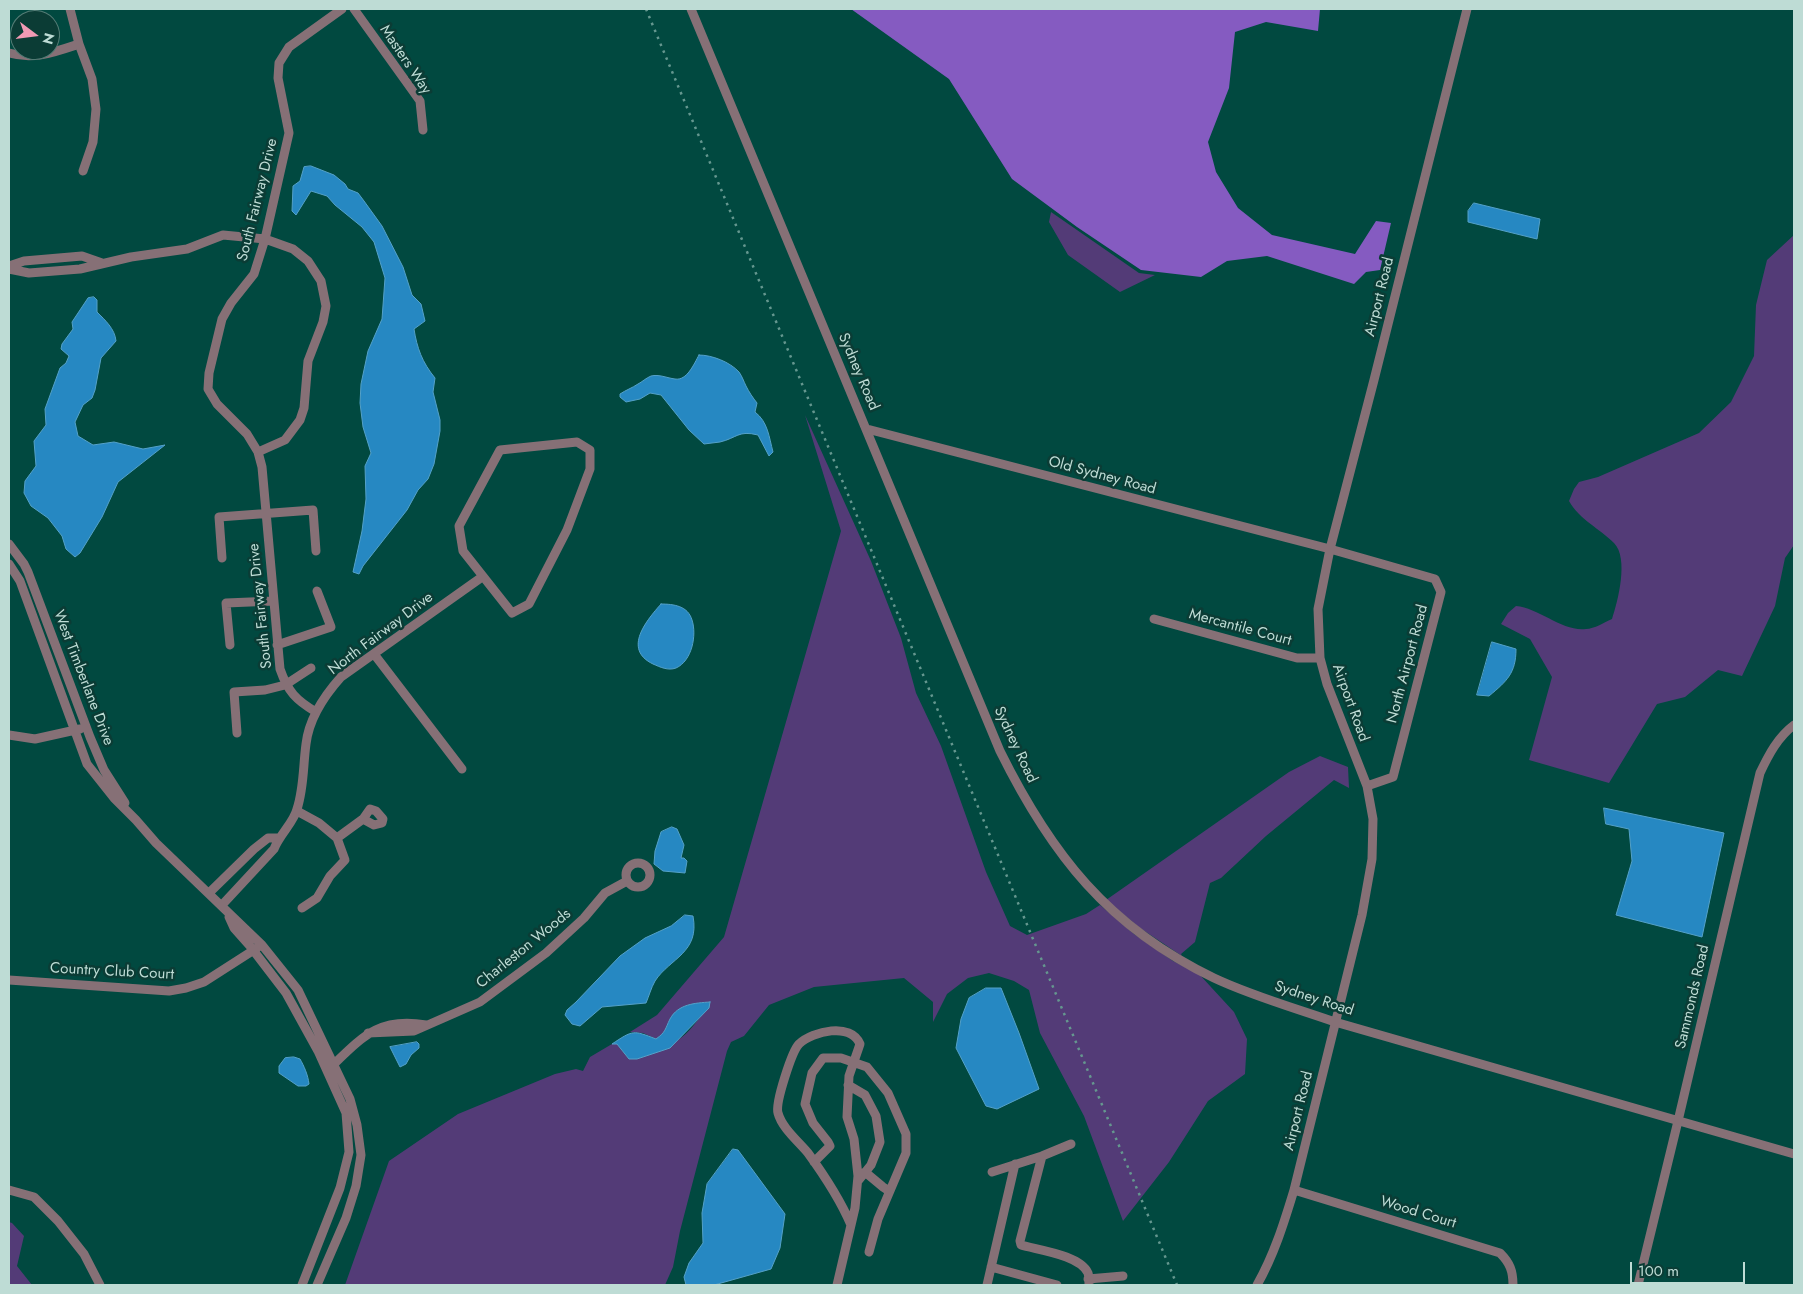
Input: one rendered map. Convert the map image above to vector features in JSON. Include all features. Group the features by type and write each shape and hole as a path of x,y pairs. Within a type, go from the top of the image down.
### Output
{"street":[{"path":"70,9 79,44 92,79 96,109 93,142 83,171"},
{"name":"South Fairway Drive","path":"316,712 299,702 285,685 280,670 262,467 258,452 247,434 217,404 208,389 208,374 222,319 254,274 265,239 289,133 278,78 279,63 289,47 342,9"},
{"name":"Masters Way","path":"354,9 420,101 423,130"},
{"name":"Sydney Road","path":"691,9 1000,750 1030,808 1046,833 1074,870 1103,903 1137,931 1176,958 1215,978 1335,1022 1794,1154"},
{"name":"Airport Road","path":"1257,1285 1282,1232 1294,1190 1362,915 1372,859 1373,819 1367,786 1327,684 1320,658 1318,609 1330,549 1467,9"},
{"path":"9,53 35,56 50,54 79,44"},
{"path":"9,268 29,273 80,269 102,263 187,249 223,235 265,239 292,249 308,261 321,281 326,306 323,322 308,361 304,408 300,420 285,440 258,452"},
{"name":"Old Sydney Road","path":"867,429 1330,549"},
{"path":"577,442 590,450 590,469 567,530 529,604 512,613 482,577 463,551 459,526 500,450 577,442"},
{"path":"222,558 219,517 313,510 316,551"},
{"name":"West Timberlane Drive","path":"9,544 28,572 104,770 122,800 134,813 136,820"},
{"name":"North Airport Road","path":"1330,549 1435,580 1441,592 1393,777 1367,786"},
{"name":"West Timberlane Drive","path":"9,564 20,581 87,764 114,798 156,843 262,944 298,990 353,1108 361,1155 356,1186 317,1285"},
{"name":"North Fairway Drive","path":"224,908 274,849 278,838 297,811 303,782 306,742 316,712 326,694 341,677 482,577"},
{"path":"277,645 331,628 317,591"},
{"path":"230,645 226,603 274,600"},
{"name":"Mercantile Court","path":"1154,619 1297,658 1320,658"},
{"path":"374,654 462,769"},
{"path":"237,734 234,692 265,690 285,685 311,668"},
{"name":"Sammonds Road","path":"1638,1285 1760,773 1770,751 1794,724"},
{"path":"9,735 35,739 75,732 86,726"},
{"path":"297,811 319,822 337,838 346,860 330,876 318,898 302,908"},
{"path":"337,838 363,819"},
{"path":"209,893 254,849 268,838 278,838"},
{"name":"Charleston Woods","path":"334,1064 368,1033 414,1031 480,1002 546,952 584,918 605,893 627,880"},
{"name":"West Timberlane Drive","path":"224,908 234,928 253,950 290,1001 318,1051 346,1113 349,1152 340,1188 302,1285"},
{"name":"Country Club Court","path":"9,980 169,991 204,982 262,944"},
{"path":"837,1285 851,1225 858,1180 854,1139 847,1117 849,1076 860,1044 858,1039 851,1034 836,1030 812,1036 798,1045 781,1091 777,1112 814,1162 843,1206 851,1225"},
{"path":"814,1162 830,1146 813,1122 805,1104 812,1073 823,1058 840,1058 867,1067 888,1092 906,1134 906,1153 878,1219 869,1252"},
{"path":"848,1085 866,1095 876,1116 880,1142 871,1165 858,1180"},
{"path":"992,1172 1042,1156 1071,1144"},
{"path":"1042,1156 1020,1240 1021,1245 1068,1257 1088,1273 1089,1282 1123,1276"},
{"path":"987,1285 1015,1164"},
{"path":"865,1172 889,1190"},
{"path":"9,1190 34,1197 58,1220 84,1254 100,1285"},
{"name":"Wood Court","path":"1294,1190 1500,1253 1508,1262 1513,1273 1513,1285"},
{"path":"991,1267 1057,1285"}],"shaded area":[{"path":"851,9 1320,9 1318,31 1266,22 1235,32 1229,88 1208,142 1216,172 1238,208 1272,235 1355,254 1376,221 1391,223 1380,270 1366,272 1354,284 1267,256 1227,261 1201,277 1141,270 1077,227 1012,179 949,79"},
{"path":"1051,212 1139,273 1155,275 1120,292 1068,255 1049,222"},
{"path":"1794,235 1794,545 1785,558 1775,606 1742,676 1718,670 1685,697 1657,704 1609,783 1529,760 1552,677 1530,639 1501,624 1508,613 1516,606 1577,629 1592,628 1612,619 1621,580 1621,559 1614,543 1573,508 1569,501 1574,489 1579,482 1598,477 1699,433 1731,402 1754,356 1756,305 1767,260"},
{"path":"805,415 871,561 901,638 916,693 941,746 986,872 1010,926 1027,935 1086,914 1100,905 1134,934 1173,961 1199,974 1234,1012 1247,1039 1245,1074 1208,1101 1169,1162 1123,1221 1084,1116 1040,1033 1029,990 1014,981 989,973 968,978 947,994 933,1022 933,1002 904,978 814,987 769,1005 744,1036 731,1042 727,1051 680,1231 673,1267 665,1285 345,1285 389,1161 458,1114 555,1074 576,1069 583,1071 590,1057 612,1044 617,1044 629,1059 649,1055 664,1048 686,1034 709,1008 671,1017 665,1033 656,1039 643,1033 630,1032 657,1015 724,937 841,531"},
{"path":"1320,756 1348,767 1349,788 1334,780 1266,836 1221,878 1210,883 1195,942 1181,954 1182,956 1140,928 1106,900 1289,772"},
{"path":"9,1222 24,1236 17,1266 32,1285 9,1285"}],"water":[{"path":"311,166 334,175 348,189 358,193 382,226 403,267 412,295 421,304 425,321 414,329 421,355 435,378 433,392 440,420 434,464 428,479 418,490 407,510 363,566 359,574 353,572 362,531 366,499 365,466 371,453 363,427 360,403 361,384 368,351 382,319 385,278 374,242 362,227 327,196 311,191 296,215 292,211 293,186 300,181 304,167"},
{"path":"1474,203 1540,219 1537,239 1468,222 1468,211"},
{"path":"94,297 97,300 97,312 112,329 116,341 101,358 92,398 83,405 75,422 78,436 93,445 114,442 143,449 165,445 118,482 102,517 80,553 75,557 66,549 62,536 48,518 31,506 24,493 25,481 36,466 34,441 46,425 45,409 60,368 66,363 69,356 61,349 62,344 73,329 72,322 88,298"},
{"path":"699,355 720,360 731,365 739,372 757,403 755,412 763,420 767,430 773,452 769,456 758,435 746,433 720,442 704,444 689,430 661,395 650,393 640,399 626,402 620,397 620,394 651,376 679,379 687,375"},
{"path":"661,604 675,605 684,609 692,620 694,633 692,647 686,660 673,669 653,664 644,658 639,651 640,634 649,618"},
{"path":"1492,642 1516,649 1516,657 1509,676 1501,686 1489,696 1477,695"},
{"path":"1604,808 1724,833 1702,937 1616,915 1632,861 1629,829 1606,824"},
{"path":"672,827 677,829 684,845 681,858 687,861 685,873 663,871 654,864 655,851 661,832"},
{"path":"685,915 693,916 694,928 692,939 682,954 655,981 646,1003 602,1007 580,1026 572,1024 565,1015 567,1010 620,956 645,938 671,926"},
{"path":"986,988 1001,988 1039,1089 997,1109 986,1106 956,1048 961,1019 969,998"},
{"path":"710,1002 709,1008 670,1048 637,1059 629,1059 617,1044 612,1044 624,1036 633,1033 656,1039 664,1032 673,1014 682,1007"},
{"path":"417,1042 419,1048 411,1055 406,1064 400,1067 390,1047"},
{"path":"294,1057 300,1059 308,1077 309,1084 306,1086 298,1086 279,1073 279,1066 285,1058"},
{"path":"733,1149 738,1150 785,1214 780,1248 771,1269 714,1285 686,1285 684,1277 689,1263 703,1243 702,1213 707,1184"}],"railway":[{"path":"646,9 1177,1285"}]}
